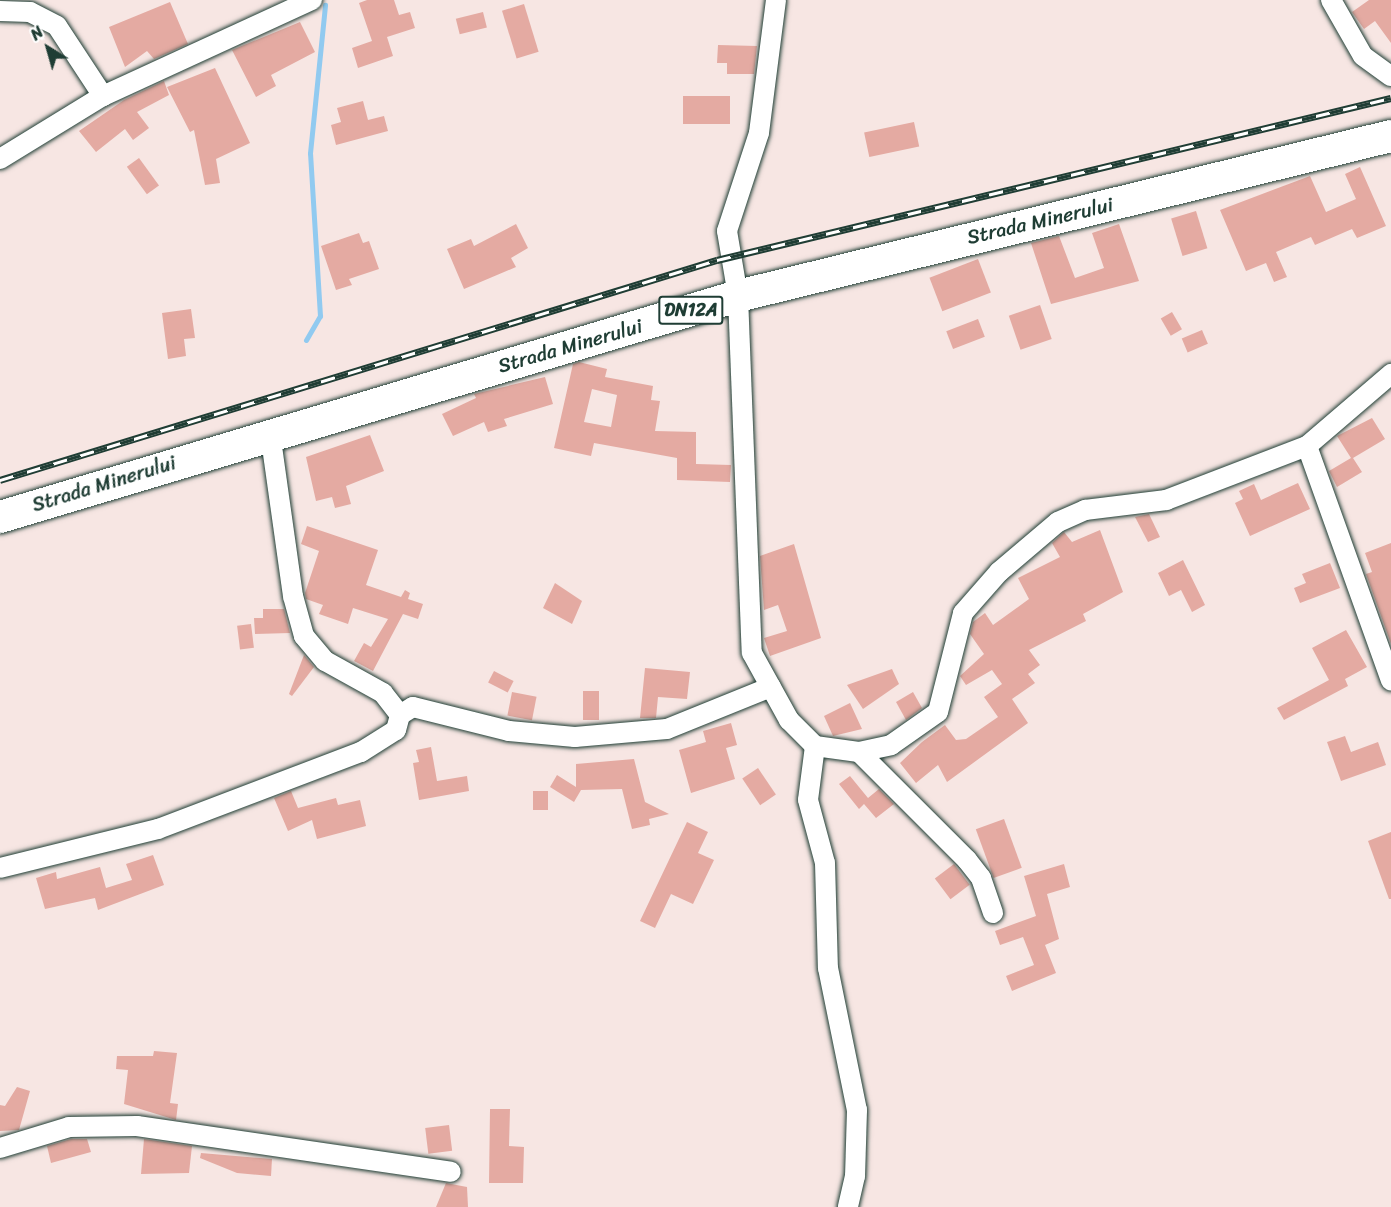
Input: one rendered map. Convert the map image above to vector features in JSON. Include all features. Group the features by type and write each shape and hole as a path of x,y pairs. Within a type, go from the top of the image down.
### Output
{"main road":[{"name":"Strada Minerului","path":"0,517 270,432 738,296 1391,136"}],"street":[{"path":"0,159 103,96 312,0"},
{"path":"776,0 759,134 727,231 738,296 752,652 789,720 814,746 859,752 891,745 938,712 963,613 999,572 1058,522 1085,510 1166,500 1307,447 1391,374"},
{"path":"1331,0 1363,56 1391,76"},
{"path":"0,11 30,12 57,26 103,96"},
{"path":"270,432 293,596 304,636 325,661 383,693 400,715"},
{"path":"1307,447 1391,680"},
{"path":"0,868 158,829 361,752 396,730 400,715 413,707 509,732 575,737 667,729 771,687"},
{"path":"814,746 808,800 825,863 828,968 857,1110 855,1176 848,1207"},
{"path":"859,752 967,860 981,878 993,913"},
{"path":"0,1148 69,1127 137,1126 451,1172"}],"building":[{"path":"367,0 394,0 399,15 410,12 415,28 387,37 393,56 358,68 352,48 372,41 359,3"},
{"path":"1369,0 1391,0 1391,43 1375,21 1364,29 1352,12"},
{"path":"170,2 188,44 154,59 147,51 125,67 109,27"},
{"path":"524,4 539,52 517,59 502,11"},
{"path":"483,12 487,28 460,34 456,19"},
{"path":"300,22 315,52 271,75 276,86 256,97 232,50"},
{"path":"718,45 757,46 754,74 727,74 727,63 717,63"},
{"path":"215,68 250,143 216,159 220,183 205,185 194,130 190,132 167,87"},
{"path":"164,81 169,95 137,112 149,128 133,140 125,129 96,152 79,131 124,100"},
{"path":"683,96 730,96 730,124 683,124"},
{"path":"363,101 368,120 384,116 388,131 336,145 331,125 341,122 337,108"},
{"path":"914,122 919,146 869,157 864,133"},
{"path":"139,158 159,186 147,194 127,167"},
{"path":"1360,167 1386,226 1357,238 1352,229 1315,245 1311,237 1276,252 1287,277 1274,282 1266,263 1246,271 1220,210 1310,176 1326,212 1356,199 1345,174"},
{"path":"1196,211 1207,248 1183,256 1171,219"},
{"path":"516,224 528,248 511,258 516,267 464,289 447,249 471,239 474,246"},
{"path":"1119,224 1139,281 1051,304 1031,243 1059,236 1075,278 1104,268 1092,233"},
{"path":"359,233 363,243 369,241 379,269 349,279 352,285 336,290 321,246"},
{"path":"978,259 991,293 942,311 929,278"},
{"path":"1040,305 1052,339 1021,350 1009,316"},
{"path":"191,309 195,338 184,339 186,356 168,359 162,313"},
{"path":"1172,312 1182,329 1171,336 1161,319"},
{"path":"978,319 985,337 953,349 946,331"},
{"path":"1202,330 1208,344 1188,352 1182,339"},
{"path":"579,362 607,369 605,377 653,386 651,400 660,401 655,431 696,432 696,464 731,465 730,482 677,480 677,458 594,443 591,456 554,448 573,364","holes":["592,389 617,395 611,427 584,422"]},
{"path":"545,377 553,404 504,419 507,426 488,432 484,422 453,436 442,414 476,398 474,394"},
{"path":"1372,418 1385,439 1353,458 1362,472 1337,487 1329,471 1351,458 1337,436"},
{"path":"370,435 384,471 346,486 351,504 335,508 332,497 316,501 306,457"},
{"path":"1298,483 1310,509 1250,536 1235,503 1243,499 1239,491 1254,484 1261,500"},
{"path":"1149,514 1160,537 1148,542 1135,517"},
{"path":"307,526 378,550 366,585 401,597 405,590 410,593 408,599 423,604 418,619 403,614 373,671 354,661 364,643 371,647 388,619 353,608 348,624 319,614 323,605 306,599 305,593 319,551 301,544"},
{"path":"1100,530 1123,592 1083,614 1086,621 1029,650 1040,665 1028,674 1035,683 1012,699 1028,723 947,782 938,765 916,783 900,763 922,742 945,725 956,740 966,739 998,717 984,697 1002,684 992,670 966,685 960,676 984,654 970,634 973,622 985,613 993,625 1029,599 1018,578 1060,557 1052,543 1064,532 1072,542"},
{"path":"1391,543 1391,644 1366,574 1372,572 1365,553"},
{"path":"794,544 821,638 770,656 764,638 787,631 778,605 764,610 760,556"},
{"path":"1183,560 1205,605 1192,612 1181,590 1169,596 1158,573"},
{"path":"1330,563 1340,588 1300,603 1294,588 1306,583 1302,574"},
{"path":"555,583 582,601 572,624 543,608"},
{"path":"263,609 284,609 290,633 255,634 254,618 263,618"},
{"path":"251,624 254,648 240,650 237,626"},
{"path":"1346,630 1367,667 1345,679 1348,686 1284,720 1277,708 1329,680 1312,648"},
{"path":"304,655 314,667 292,696 289,694"},
{"path":"645,668 690,672 687,699 658,697 656,718 640,718"},
{"path":"892,669 899,684 863,709 847,685"},
{"path":"494,671 514,681 508,693 488,683"},
{"path":"583,691 599,691 599,720 583,720"},
{"path":"512,692 537,697 532,720 507,716"},
{"path":"913,692 922,708 906,720 896,702"},
{"path":"850,703 862,729 833,736 824,716"},
{"path":"731,723 737,745 726,748 735,779 691,793 679,750 706,742 703,731"},
{"path":"1345,736 1351,752 1378,742 1386,765 1341,781 1327,742"},
{"path":"431,747 437,781 467,776 469,791 419,800 413,763 419,762 416,750"},
{"path":"634,759 645,802 669,814 649,819 650,825 632,829 622,789 581,790 574,802 550,787 557,775 576,787 576,764"},
{"path":"758,768 776,795 760,805 742,779"},
{"path":"850,776 868,798 879,789 894,804 876,818 864,804 859,809 839,784"},
{"path":"291,791 298,808 336,798 338,805 360,800 366,826 317,839 312,820 288,831 274,798"},
{"path":"533,791 548,791 548,810 533,810"},
{"path":"1004,819 1022,868 994,878 976,829"},
{"path":"687,822 708,832 698,853 714,860 693,904 671,894 655,928 640,921"},
{"path":"1391,832 1391,899 1389,899 1368,841"},
{"path":"153,855 164,885 98,910 95,898 45,909 36,878 56,872 57,879 100,867 106,888 132,880 126,864"},
{"path":"954,864 970,885 950,899 935,878"},
{"path":"1064,864 1070,887 1047,894 1059,939 1045,945 1056,973 1012,991 1006,976 1034,965 1023,937 1000,945 995,931 1036,916 1024,876"},
{"path":"154,1051 177,1053 170,1103 178,1104 176,1120 124,1104 128,1070 116,1069 117,1056 153,1056"},
{"path":"17,1087 30,1091 19,1130 0,1131 0,1105 5,1106"},
{"path":"490,1109 510,1109 509,1146 524,1147 523,1183 489,1183"},
{"path":"449,1125 452,1151 428,1154 425,1128"},
{"path":"71,1139 87,1139 91,1152 51,1163 47,1146"},
{"path":"144,1139 192,1146 189,1173 141,1174"},
{"path":"201,1153 272,1159 271,1176 237,1173 200,1158"},
{"path":"446,1183 467,1187 468,1207 436,1207"}],"waterway":[{"path":"306,340 320,316 310,153 325,5"}],"railway":[{"path":"0,480 717,260 1391,98"}]}
